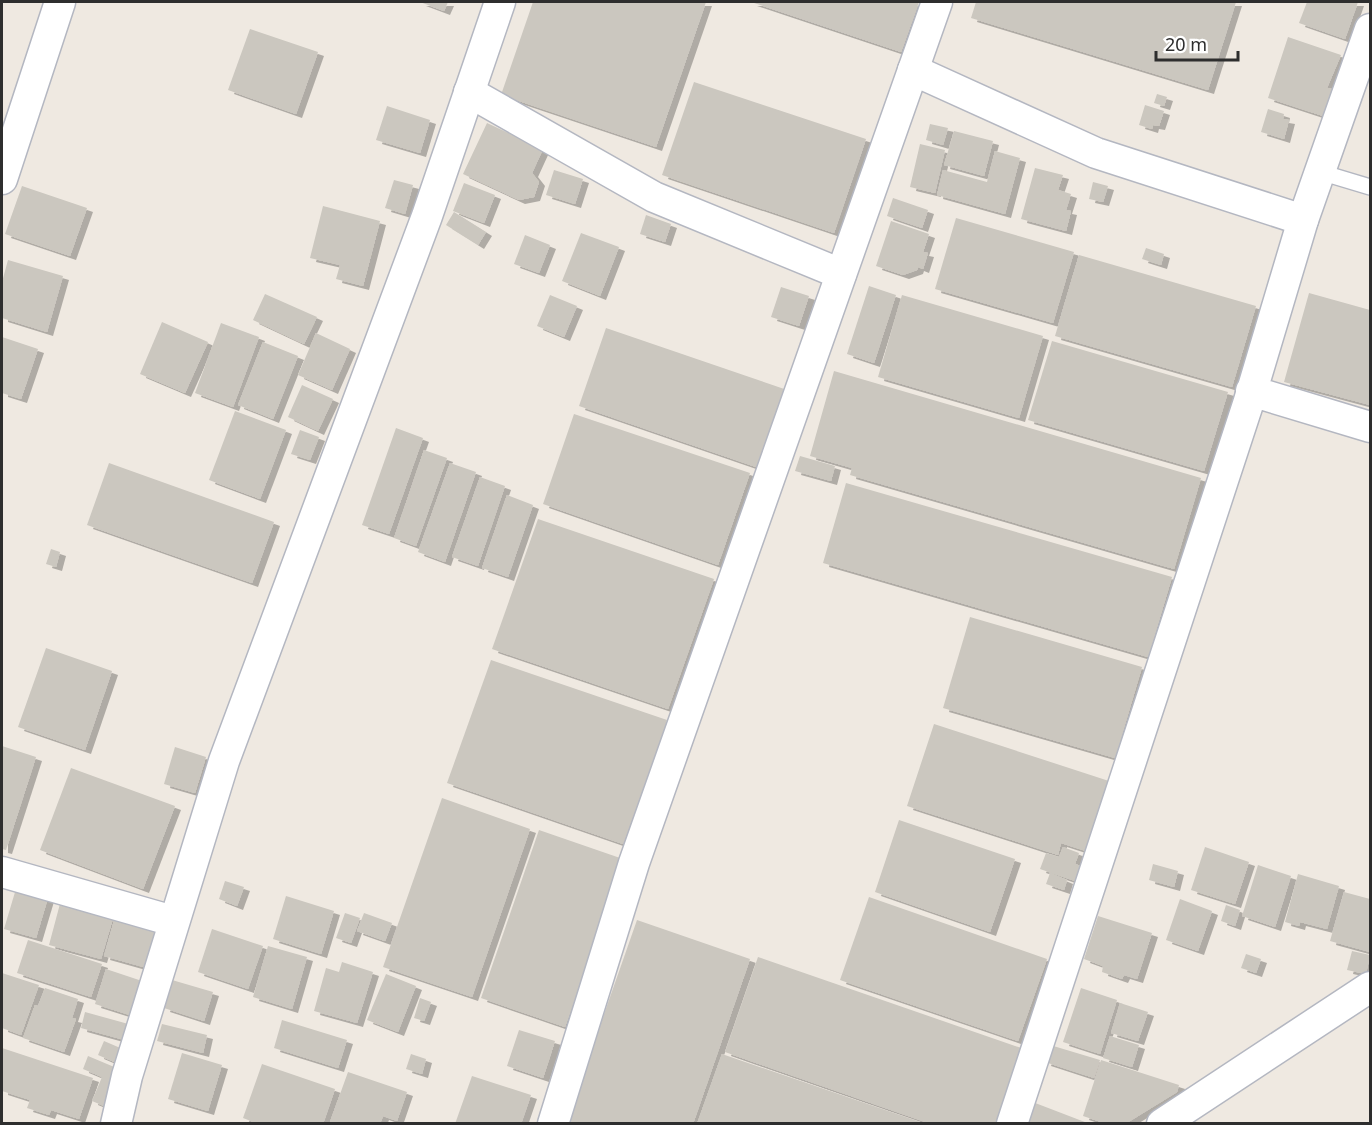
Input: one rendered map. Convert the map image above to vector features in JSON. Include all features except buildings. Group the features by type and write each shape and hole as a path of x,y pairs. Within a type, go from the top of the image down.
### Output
{"street":[{"path":"2,179 60,2"},
{"path":"116,1124 127,1076 173,921 224,761 422,227 500,2"},
{"path":"553,1124 633,863 937,2"},
{"path":"1012,1124 1251,391 1302,220 1368,45"},
{"path":"913,70 1096,153 1302,220"},
{"path":"469,92 654,197 841,274"},
{"path":"1251,391 1371,427"},
{"path":"2,872 173,921"},
{"path":"1162,1124 1371,987"}],"lane":[{"path":"1320,172 1371,187"}]}
